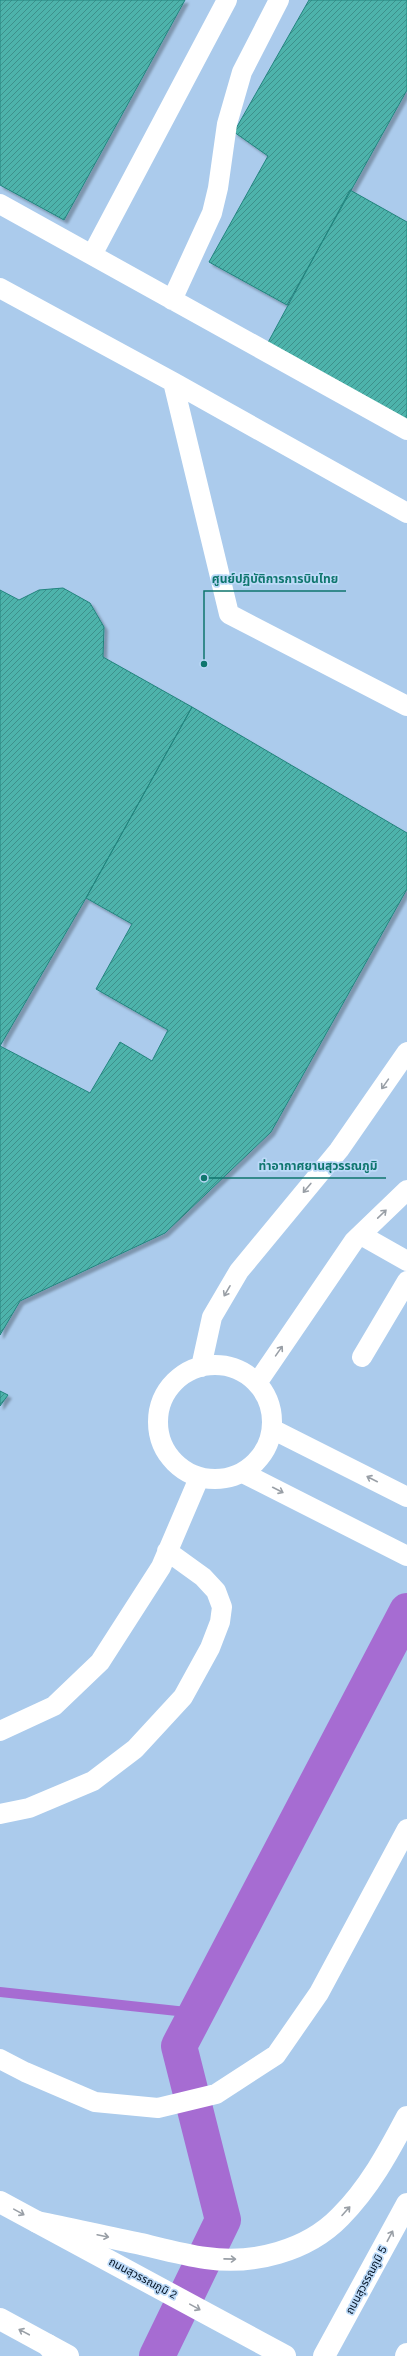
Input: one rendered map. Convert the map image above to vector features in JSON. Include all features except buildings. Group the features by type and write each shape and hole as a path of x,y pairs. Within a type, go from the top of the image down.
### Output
{"main road":[{"path":"37,2222 207,2258 244,2259 278,2254 311,2240 339,2218 362,2193 388,2152 407,2117"},
{"name":"ถนนสุวรรณภูมิ 2","path":"0,2202 285,2356"},
{"name":"ถนนสุวรรณภูมิ 5","path":"324,2356 407,2204"},
{"path":"0,2319 52,2351 68,2356"}],"lane":[{"path":"92,255 228,0"},
{"path":"172,300 212,213 218,188 227,124 242,72 279,0"},
{"path":"0,204 407,430"},
{"path":"0,288 174,382 407,513"},
{"path":"174,382 229,614 407,706"},
{"path":"201,1367 212,1317 239,1271 339,1150 407,1052"},
{"path":"257,1383 354,1241 407,1190"},
{"path":"361,1235 407,1261"},
{"path":"362,1357 407,1281"},
{"path":"216,1365 231,1368 245,1374 257,1383 266,1396 272,1412 272,1429 268,1446 257,1462 243,1473 229,1478 214,1480 199,1478 182,1469 169,1456 160,1439 158,1421 161,1403 170,1386 184,1374 201,1367 216,1365"},
{"path":"272,1429 407,1497"},
{"path":"243,1473 407,1556"},
{"path":"0,1731 54,1706 100,1662 161,1567 199,1478"},
{"path":"0,1814 28,1808 94,1781 135,1749 183,1697 210,1648 220,1622 222,1607 216,1590 203,1577 167,1551"},
{"path":"0,2059 25,2072 95,2102 158,2108 216,2094 276,2055 319,1993 407,1829"}],"shaded area":[{"path":"0,0 407,0 407,2356 0,2356"}],"waterway":[{"path":"157,2356 223,2220 179,2046 407,1611"},
{"path":"0,1992 196,2013"}],"place":[{"name":"ศูนย์ปฏิบัติการการบินไทย","path":"204,664"},
{"name":"ท่าอากาศยานสุวรรณภูมิ","path":"204,1178"}]}
